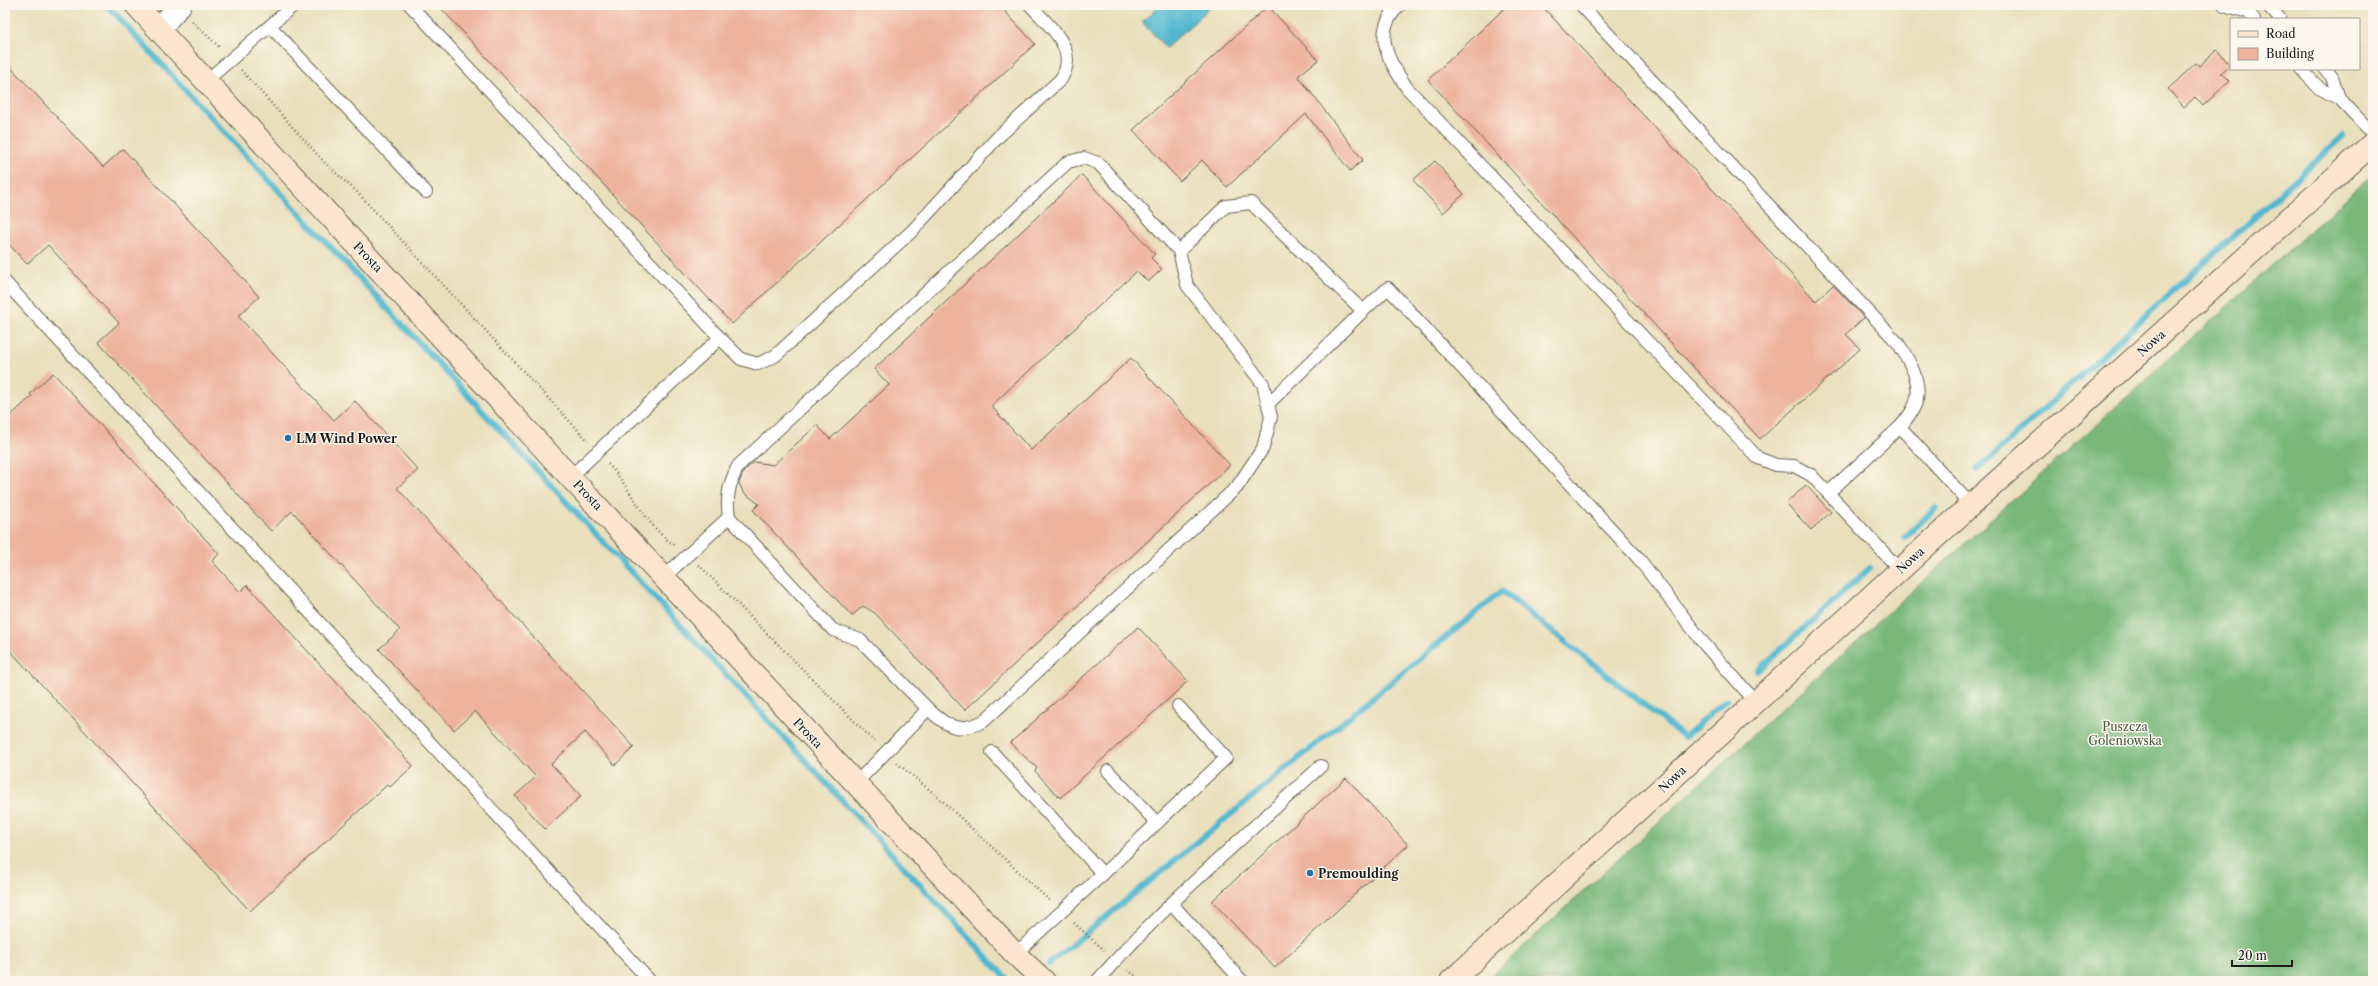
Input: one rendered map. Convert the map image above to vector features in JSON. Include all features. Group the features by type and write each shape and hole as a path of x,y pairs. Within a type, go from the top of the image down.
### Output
{"street":[{"name":"Prosta","path":"136,5 855,784 1016,954 1044,981"},
{"path":"159,29 178,6"},
{"name":"Nowa","path":"1451,981 1971,505 2373,143"}],"lane":[{"path":"206,81 294,5"},
{"path":"410,5 720,338 741,359 758,364 775,356 912,231 998,136 1061,79 1068,61 1067,50 1060,37 1030,5"},
{"path":"1400,5 1393,12 1384,30 1384,45 1392,65 1407,88 1758,458 1776,465 1794,466 1811,475 1900,570"},
{"path":"1581,5 1898,343 1912,368 1917,382 1915,405 1900,427 1828,493"},
{"path":"2224,5 2248,12 2253,18"},
{"path":"2267,5 2279,18"},
{"path":"270,26 426,192"},
{"path":"2302,70 2320,88 2339,98 2373,134"},
{"path":"2326,70 2332,77 2339,98"},
{"path":"1084,158 1098,162 1179,251 1187,285 1263,384 1271,417 1263,448 1237,487 984,721 971,727 954,728 940,721 860,640 834,630 729,517 727,502 729,484 738,466 1068,162 1084,158"},
{"path":"1179,251 1226,206 1251,203 1363,311"},
{"path":"5,282 650,981"},
{"path":"1268,404 1388,288 1639,559 1705,645 1756,702"},
{"path":"570,476 720,338"},
{"path":"1900,427 1971,505"},
{"path":"664,577 729,517"},
{"path":"1016,954 1226,758 1178,706"},
{"path":"855,784 928,709"},
{"path":"992,752 1103,874"},
{"path":"1097,981 1171,903 1321,766"},
{"path":"1108,772 1157,824"},
{"path":"1171,903 1242,981"}],"path":[{"path":"178,6 232,60 326,164 357,192 597,451 616,473 645,518 658,534 688,556 886,753 937,796 1115,961 1142,981"}],"green space":[{"name":"Puszcza Goleniowska","path":"2373,174 2373,981 1486,981 1760,729"}],"water":[{"path":"1161,5 1213,5 1166,48 1142,22"}],"building":[{"path":"438,5 999,5 1035,44 732,324"},
{"path":"1508,5 1541,5 1816,301 1833,285 1864,318 1846,334 1860,349 1760,439 1428,80"},
{"path":"1268,6 1318,60 1298,76 1363,160 1350,171 1306,114 1227,187 1202,160 1180,181 1133,130"},
{"path":"2217,50 2230,65 2221,73 2229,81 2203,106 2195,97 2184,107 2168,89 2196,63 2199,66"},
{"name":"LM Wind Power","path":"5,61 103,167 123,149 246,282 259,297 238,316 334,420 355,401 418,470 397,488 634,747 615,765 585,732 551,764 581,796 545,829 515,796 536,777 475,711 454,730 379,649 400,630 292,511 271,531 98,342 119,323 48,245 27,264 5,240"},
{"path":"1435,161 1464,194 1443,213 1413,180"},
{"path":"1082,175 1155,254 1151,258 1162,269 1148,282 1137,271 991,406 1031,450 1131,358 1230,465 965,710 875,613 863,606 852,616 753,510 759,504 743,492 739,483 744,471 754,462 773,465 817,425 830,439 889,385 874,369"},
{"path":"53,373 219,554 212,561 240,592 247,585 413,766 390,787 388,784 250,911 5,645 5,421 32,396 30,394"},
{"path":"1806,485 1831,512 1811,530 1786,503"},
{"path":"1138,627 1188,681 1060,798 1035,771 1037,768 1010,743"},
{"name":"Premoulding","path":"1346,778 1408,845 1275,968 1212,901"}],"waterway":[{"path":"107,5 1009,981"},
{"path":"1977,470 2343,136"},
{"path":"1904,538 1936,508"},
{"path":"1757,671 1870,568"},
{"path":"1049,964 1502,591 1684,737 1726,700"}],"place":[{"name":"LM Wind Power","path":"288,438"},
{"name":"Premoulding","path":"1310,873"}]}
